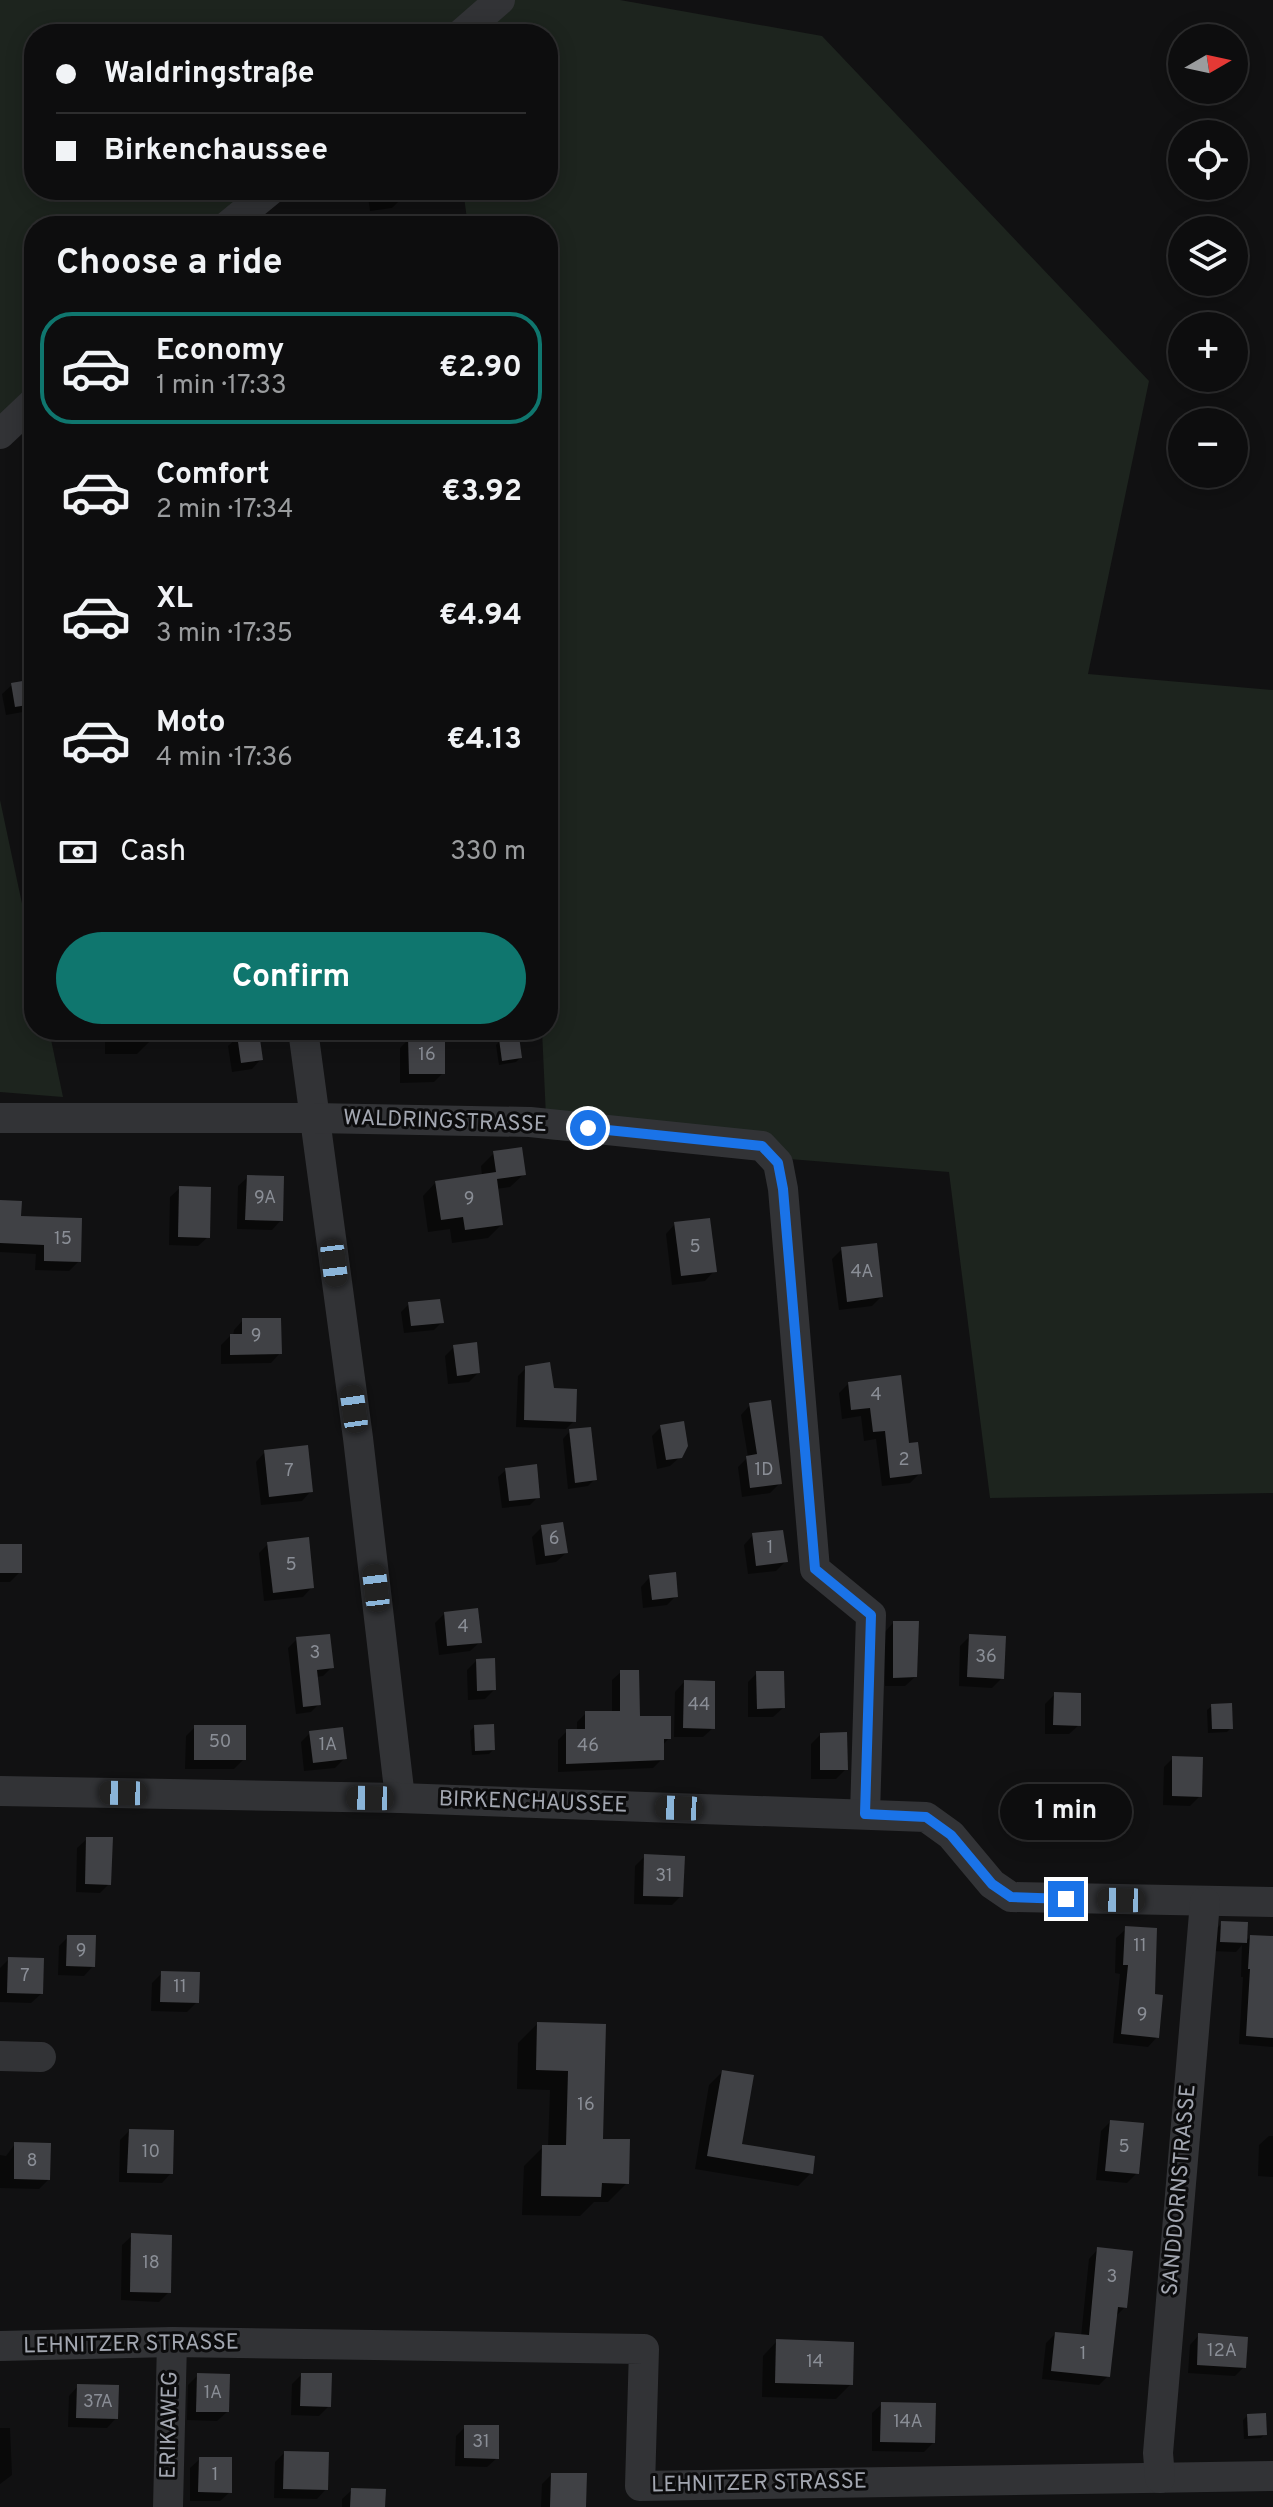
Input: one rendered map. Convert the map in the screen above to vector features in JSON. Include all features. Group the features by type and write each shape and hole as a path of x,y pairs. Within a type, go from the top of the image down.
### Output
{"street":[{"path":"472,24 500,0"},
{"path":"239,216 259,200"},
{"path":"0,434 24,411"},
{"path":"304,1040 358,1438 400,1798"},
{"name":"WALDRINGSTRASSE","path":"0,1118 530,1122 762,1146 778,1163 783,1189 815,1569 871,1615 865,1814"},
{"name":"BIRKENCHAUSSEE","path":"0,1791 400,1798 926,1817 951,1835 992,1884 1011,1897 1273,1902"},
{"name":"SANDDORNSTRASSE","path":"1160,2478 1158,2453 1205,1902"},
{"path":"0,2056 41,2057"},
{"name":"LEHNITZER STRASSE","path":"0,2346 172,2342 644,2349 640,2496 1273,2476"},
{"name":"ERIKAWEG","path":"168,2507 172,2342"}],"shaded area":[{"path":"0,0 620,0 822,36 1149,381 1088,674 1273,690 1273,1493 990,1498 949,1172 547,1139 542,1040 558,1040 558,216 467,216 464,200 558,200 558,24 24,24 24,200 251,200 234,216 24,216 24,425 0,449"},
{"path":"0,800 24,913 24,1040 51,1040 63,1097 0,1092"}],"building":[{"path":"24,681 24,706 15,707 11,683"},
{"path":"238,1040 260,1040 263,1060 241,1063"},
{"path":"408,1040 445,1040 445,1074 409,1074"},
{"path":"499,1040 520,1040 522,1058 502,1061"},
{"path":"522,1147 526,1175 497,1179 503,1225 465,1230 463,1217 441,1220 435,1181 496,1172 493,1151"},
{"path":"247,1175 284,1176 283,1221 245,1220"},
{"path":"179,1186 211,1187 210,1238 178,1237"},
{"path":"0,1200 22,1201 21,1216 82,1218 81,1262 44,1261 44,1245 0,1243"},
{"path":"710,1218 717,1272 681,1276 674,1222"},
{"path":"877,1243 883,1297 847,1302 841,1247"},
{"path":"440,1299 444,1323 411,1326 408,1302"},
{"path":"242,1318 281,1318 282,1354 230,1355 230,1334 242,1334"},
{"path":"477,1342 480,1373 457,1376 453,1345"},
{"path":"550,1362 554,1388 577,1389 576,1422 524,1420 525,1366"},
{"path":"901,1375 909,1443 918,1442 922,1474 890,1478 885,1431 873,1432 870,1408 851,1410 848,1382"},
{"path":"771,1400 782,1484 750,1488 746,1456 757,1454 749,1403"},
{"path":"684,1421 688,1446 682,1458 666,1460 660,1425"},
{"path":"591,1427 597,1480 575,1483 569,1429"},
{"path":"308,1445 313,1492 269,1497 264,1450"},
{"path":"537,1464 540,1498 509,1501 505,1468"},
{"path":"563,1522 568,1553 545,1556 541,1525"},
{"path":"783,1530 788,1562 756,1566 752,1533"},
{"path":"309,1537 314,1588 273,1593 267,1542"},
{"path":"0,1544 22,1544 22,1573 0,1573"},
{"path":"676,1572 678,1597 652,1600 649,1575"},
{"path":"478,1608 482,1643 447,1646 444,1612"},
{"path":"893,1621 919,1621 917,1677 893,1678"},
{"path":"330,1634 334,1668 317,1670 321,1705 303,1707 296,1637"},
{"path":"969,1634 1006,1636 1004,1679 967,1677"},
{"path":"495,1658 496,1690 477,1691 476,1659"},
{"path":"620,1670 639,1670 640,1716 671,1716 671,1739 664,1739 664,1760 566,1764 566,1729 585,1729 585,1711 620,1711"},
{"path":"756,1671 784,1671 785,1708 757,1709"},
{"path":"684,1680 715,1681 715,1729 683,1728"},
{"path":"1054,1692 1081,1693 1081,1726 1053,1725"},
{"path":"1232,1703 1233,1729 1212,1729 1211,1704"},
{"path":"494,1724 495,1750 475,1751 474,1725"},
{"path":"194,1725 246,1725 246,1760 194,1760"},
{"path":"343,1727 347,1759 313,1763 309,1731"},
{"path":"847,1732 848,1770 820,1770 820,1733"},
{"path":"1172,1756 1203,1757 1202,1797 1172,1796"},
{"path":"86,1837 113,1837 111,1885 85,1884"},
{"path":"644,1854 685,1856 683,1897 643,1896"},
{"path":"1221,1921 1248,1922 1247,1943 1220,1942"},
{"path":"1125,1926 1157,1928 1155,1994 1163,1995 1159,2038 1121,2034 1128,1965 1123,1965"},
{"path":"67,1935 96,1935 95,1967 66,1966"},
{"path":"1250,1935 1273,1936 1273,2038 1246,2036"},
{"path":"8,1957 44,1958 43,1994 7,1993"},
{"path":"161,1971 200,1972 199,2003 160,2002"},
{"path":"537,2022 606,2024 603,2139 630,2139 629,2184 602,2183 601,2197 541,2196 542,2145 566,2145 568,2071 536,2070"},
{"path":"722,2070 754,2075 742,2144 815,2156 813,2174 707,2156"},
{"path":"1110,2120 1144,2123 1139,2174 1105,2171"},
{"path":"129,2129 174,2130 173,2174 127,2173"},
{"path":"14,2142 51,2143 50,2180 14,2179"},
{"path":"131,2233 172,2235 171,2293 130,2292"},
{"path":"1097,2247 1133,2251 1127,2308 1118,2307 1110,2377 1051,2371 1055,2332 1089,2335"},
{"path":"1198,2333 1248,2337 1246,2368 1197,2365"},
{"path":"776,2339 854,2342 853,2385 775,2383"},
{"path":"197,2373 230,2374 229,2412 196,2412"},
{"path":"301,2373 332,2373 331,2407 300,2406"},
{"path":"77,2384 119,2385 118,2419 76,2418"},
{"path":"881,2402 936,2403 935,2443 880,2442"},
{"path":"1266,2413 1267,2435 1248,2436 1247,2414"},
{"path":"464,2425 499,2425 499,2459 464,2458"},
{"path":"284,2451 329,2452 328,2490 283,2489"},
{"path":"199,2457 232,2457 232,2493 198,2492"},
{"path":"551,2473 587,2473 586,2507 550,2507"},
{"path":"351,2488 386,2489 385,2507 350,2507"}],"route":[{"path":"588,1128 762,1146 778,1163 783,1189 815,1569 871,1615 865,1814 926,1817 951,1835 992,1884 1011,1897 1066,1899"}]}
